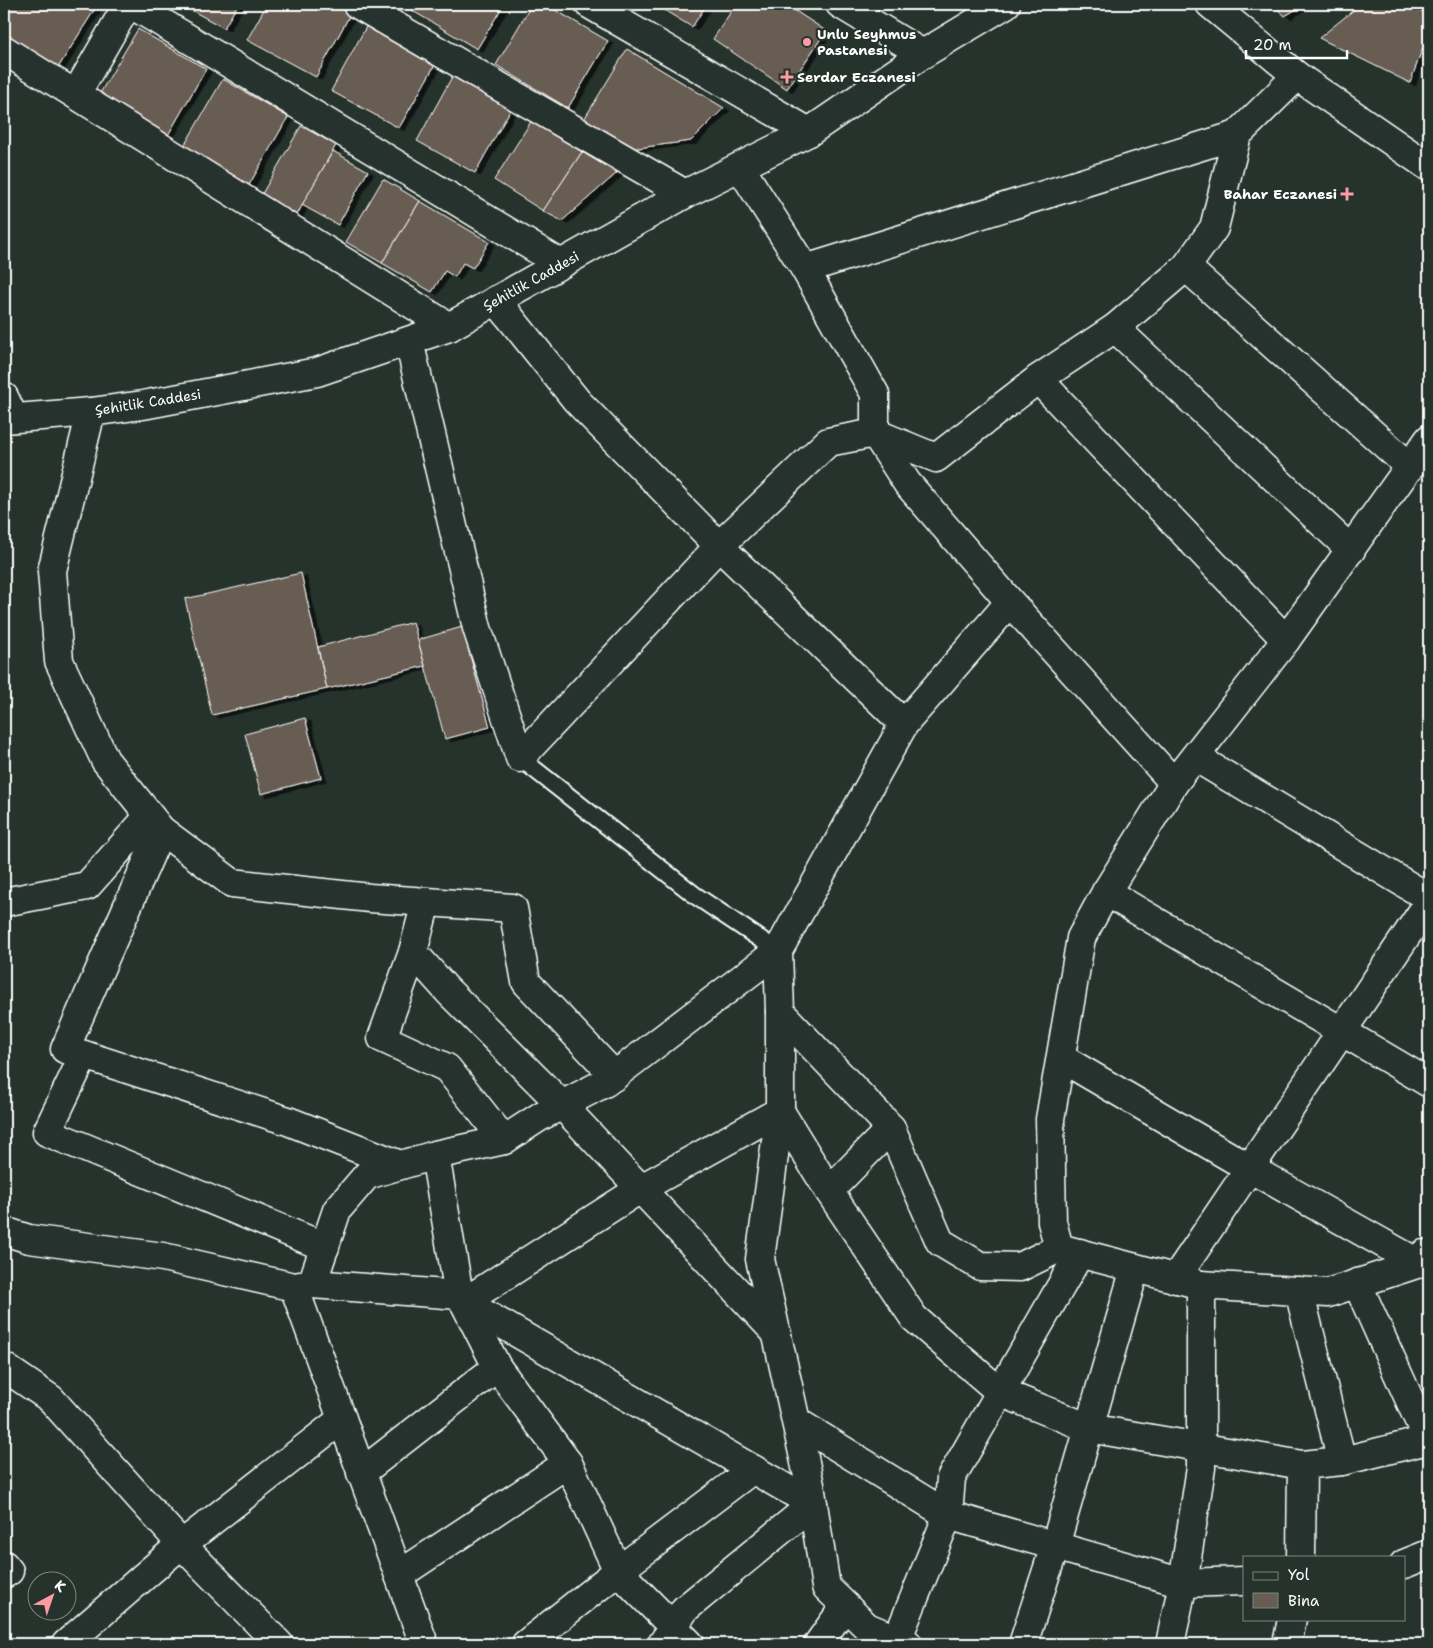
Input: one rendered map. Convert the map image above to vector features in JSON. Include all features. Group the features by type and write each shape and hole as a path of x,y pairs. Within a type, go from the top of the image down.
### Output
{"street":[{"path":"76,94 130,4 561,264"},
{"path":"357,4 685,194"},
{"path":"589,4 809,132"},
{"path":"840,4 923,54"},
{"name":"Şehitlik Caddesi","path":"7,411 91,412 143,405 317,372 449,327 685,194 809,132 923,54 1006,4"},
{"path":"1210,4 1297,76 1429,167"},
{"path":"4,50 449,327"},
{"path":"806,269 1237,135 1297,76"},
{"path":"409,341 477,628 520,758 719,546 828,442 875,433 936,458 1038,379 1115,328 1186,267 1214,228 1237,135"},
{"path":"740,168 806,269 875,394 875,433 907,483 1010,602 1174,783"},
{"path":"1186,267 1410,467"},
{"path":"496,300 577,401 719,546 904,724"},
{"path":"1115,328 1351,550"},
{"path":"1038,379 1286,640"},
{"path":"91,412 52,571 59,661 105,760 155,823 232,883 370,898 513,908 526,982 615,1076"},
{"path":"1070,1250 1052,1222 1050,1119 1081,938 1106,892 1174,783 1286,640 1429,439"},
{"path":"424,1644 342,1419 303,1286 325,1247 337,1210 367,1174 435,1155 504,1140 541,1116 606,1082 778,951 904,724 1010,602"},
{"path":"1195,757 1429,898"},
{"path":"4,902 87,886 155,823"},
{"path":"155,823 65,1050 288,1121 400,1165"},
{"path":"1106,892 1429,1083"},
{"path":"426,902 413,952 382,1038 447,1068 504,1140"},
{"path":"1175,1279 1429,902"},
{"path":"778,951 780,1111 760,1259 797,1422 813,1504 826,1587 867,1627 902,1642 948,1515 951,1478 1000,1392 1070,1250"},
{"path":"413,952 562,1105 778,1336"},
{"path":"780,1012 891,1128 940,1242 980,1266 1020,1267 1070,1250 1202,1285 1328,1293 1426,1256"},
{"path":"84,1055 47,1132 325,1247"},
{"path":"1061,1058 1249,1168 1426,1256"},
{"path":"461,1299 640,1190 780,1111"},
{"path":"780,1111 829,1191 914,1318 1000,1392 1089,1428 1302,1465 1342,1461 1429,1441 1357,1283"},
{"path":"829,1191 891,1128"},
{"path":"435,1155 461,1299 497,1367 568,1463 618,1570 675,1639"},
{"path":"4,1231 29,1239 163,1256 303,1286 461,1299 813,1504"},
{"path":"1024,1644 1055,1546 1135,1268"},
{"path":"1170,1644 1183,1583 1200,1468 1202,1285"},
{"path":"1300,1291 1342,1461"},
{"path":"4,1367 51,1399 182,1544 279,1644"},
{"path":"361,1472 497,1367"},
{"path":"66,1644 182,1544 342,1419"},
{"path":"797,1422 948,1515 1183,1583 1243,1581"},
{"path":"399,1575 568,1463"},
{"path":"1301,1556 1302,1465"},
{"path":"526,1644 618,1570 753,1469"},
{"path":"675,1639 685,1609 813,1504"},
{"path":"1406,1563 1429,1554"},
{"path":"4,1565 8,1571 4,1574"},
{"path":"818,1644 845,1606"},
{"path":"1287,1644 1292,1620"}],"lane":[{"path":"520,758 696,896 778,951"}],"building":[{"path":"4,4 98,4 56,71 4,37"},
{"path":"180,4 238,4 224,28"},
{"path":"267,4 339,4 352,11 316,77 247,40"},
{"path":"401,4 504,4 477,49"},
{"path":"532,4 545,4 608,41 568,108 496,65"},
{"path":"654,4 707,4 692,27"},
{"path":"736,4 785,4 826,31 787,89 713,39"},
{"path":"1272,4 1305,4 1285,16"},
{"path":"1361,4 1411,4 1429,16 1429,30 1410,83 1319,38"},
{"path":"367,25 436,63 399,128 331,91"},
{"path":"138,29 206,69 168,135 99,95"},
{"path":"627,49 724,108 691,141 630,149 583,121"},
{"path":"453,75 512,107 475,173 417,141"},
{"path":"223,79 288,117 249,185 184,146"},
{"path":"532,120 582,152 543,211 494,180"},
{"path":"301,126 336,145 294,220 259,199"},
{"path":"333,151 368,171 338,225 302,205"},
{"path":"582,152 617,173 562,221 543,211"},
{"path":"383,179 420,201 382,263 346,242"},
{"path":"420,201 489,242 473,268 463,263 455,277 445,271 432,292 382,263"},
{"path":"301,573 327,689 212,715 185,599"},
{"path":"413,622 425,666 327,689 318,647"},
{"path":"462,627 490,727 445,739 418,640"},
{"path":"305,718 321,778 261,794 245,734"}],"place":[{"name":"Unlu Seyhmus Pastanesi","path":"807,42"},
{"name":"Serdar Eczanesi","path":"787,77"},
{"name":"Bahar Eczanesi","path":"1347,194"}]}
